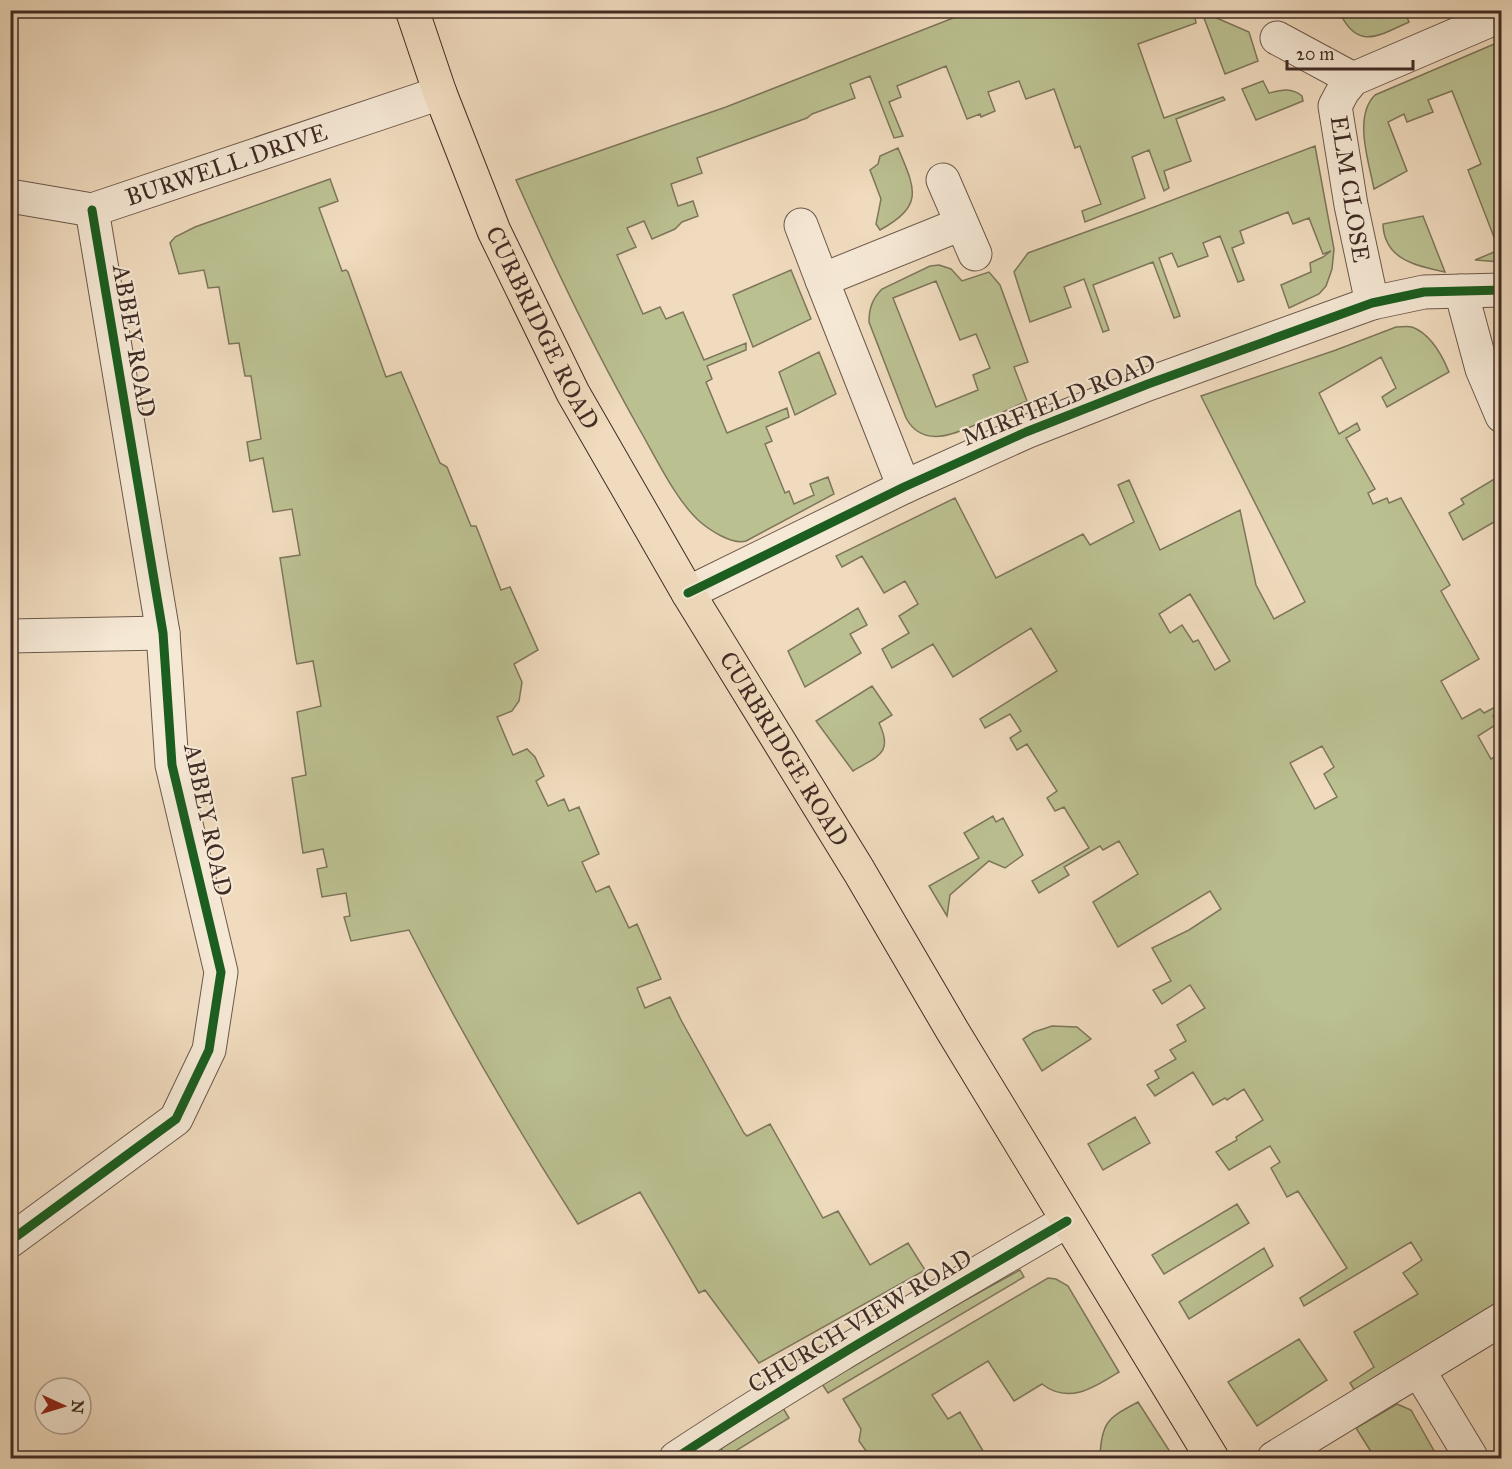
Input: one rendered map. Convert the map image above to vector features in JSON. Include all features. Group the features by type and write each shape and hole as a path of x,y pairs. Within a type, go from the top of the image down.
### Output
{"main road":[{"name":"CURBRIDGE ROAD","path":"412,10 440,93 494,231 573,393 688,593 861,875 1067,1221 1212,1458"}],"street":[{"name":"ELM CLOSE","path":"1372,303 1342,155 1335,106 1343,90 1353,79 1502,15"},
{"name":"ELM CLOSE","path":"1277,38 1353,79"},
{"name":"BURWELL DRIVE","path":"10,196 92,210 440,93"},
{"path":"943,180 975,255"},
{"name":"ABBEY ROAD","path":"10,1242 176,1119 209,1050 221,972 172,765 163,633 92,210"},
{"path":"822,280 961,224"},
{"path":"801,225 904,487"},
{"name":"MIRFIELD ROAD","path":"688,593 904,487 1046,424 1148,384 1372,303 1424,292 1502,290"},
{"path":"1461,291 1482,369 1502,416"},
{"path":"10,636 163,633"},
{"name":"CHURCH VIEW ROAD","path":"676,1458 787,1387 1067,1221"},
{"path":"1274,1458 1502,1319"},
{"path":"1419,1371 1471,1457"}],"green space":[{"path":"971,11 1196,11 1199,17 1195,18 1196,23 1138,44 1164,118 1223,97 1225,100 1176,119 1191,161 1164,171 1169,188 1164,191 1149,150 1132,157 1145,198 1085,222 1082,211 1101,204 1080,146 1075,148 1054,89 1026,99 1019,81 988,92 995,111 981,117 980,114 967,119 946,66 897,86 901,97 889,102 903,136 894,138 870,76 850,84 855,98 697,158 702,173 671,184 678,206 693,201 698,216 652,239 644,221 627,228 636,247 617,255 643,314 660,307 666,319 683,312 704,360 746,343 746,350 707,366 712,379 706,382 727,433 787,408 789,417 766,427 772,441 765,444 785,493 789,491 794,504 814,495 810,484 828,477 834,494 746,541 734,541 721,536 698,520 690,511 660,466 591,339 516,180 726,107"},
{"path":"1339,11 1404,11 1409,22 1378,35 1361,36 1353,32"},
{"path":"1212,16 1249,32 1258,61 1225,74 1204,18"},
{"path":"1499,42 1502,47 1501,262 1475,260 1499,250 1468,170 1481,164 1452,91 1428,100 1433,112 1407,122 1404,114 1388,122 1407,171 1374,189 1364,140 1365,115 1368,104 1375,95"},
{"path":"1263,81 1269,93 1290,90 1302,96 1303,101 1256,120 1242,89"},
{"path":"1315,146 1334,249 1332,269 1326,286 1319,294 1289,308 1281,285 1311,272 1310,263 1331,251 1323,254 1309,218 1293,224 1288,212 1240,231 1244,243 1232,248 1244,280 1238,282 1220,236 1203,243 1208,256 1178,267 1172,253 1159,258 1180,316 1174,318 1153,262 1093,285 1109,330 1103,332 1084,279 1064,287 1071,307 1030,322 1014,272 1028,253"},
{"path":"898,148 912,185 912,195 910,204 904,212 880,230 876,224 881,199 870,170 878,164 880,156"},
{"path":"330,179 338,201 319,208 342,271 348,272 386,377 401,372 440,463 447,467 471,526 476,526 501,590 510,587 538,650 514,664 522,682 519,701 512,711 497,717 513,755 527,749 535,757 544,776 536,781 548,806 564,799 569,811 579,807 599,854 582,862 596,892 609,886 629,928 637,924 661,979 637,988 645,1008 670,997 744,1133 747,1136 770,1124 823,1218 838,1211 870,1265 908,1243 925,1270 759,1363 705,1290 699,1293 640,1192 578,1224 490,1079 409,930 351,941 344,917 350,916 346,893 322,897 317,869 327,867 323,849 303,853 292,778 306,775 297,712 321,706 313,661 297,664 280,558 300,555 292,509 273,512 263,458 250,461 247,442 261,439 251,376 245,376 239,343 229,344 219,287 208,288 204,270 179,274 170,243 175,237 195,227"},
{"path":"1423,216 1445,272 1413,264 1404,259 1389,246 1385,236 1383,224"},
{"path":"939,265 951,269 962,281 989,272 1000,285 1028,362 1014,367 1027,401 964,430 942,436 922,434 913,428 906,418 869,322 872,304 882,289 930,266","holes":["936,281 960,340 976,334 990,368 973,375 978,390 936,407 893,298"]},
{"path":"791,270 811,319 753,347 733,295"},
{"path":"1396,327 1412,327 1430,340 1449,372 1387,407 1382,397 1396,388 1381,357 1319,393 1339,434 1357,423 1360,430 1346,438 1375,489 1368,493 1373,504 1387,498 1389,503 1401,498 1450,585 1441,591 1479,659 1441,681 1462,719 1480,709 1484,713 1501,704 1501,710 1493,716 1497,724 1478,736 1491,759 1502,753 1501,1302 1355,1391 1350,1383 1374,1367 1354,1332 1418,1294 1403,1273 1422,1260 1411,1242 1304,1306 1300,1298 1347,1268 1298,1191 1287,1197 1271,1168 1280,1162 1270,1146 1229,1170 1216,1152 1237,1140 1236,1137 1263,1120 1244,1089 1227,1100 1225,1098 1213,1105 1193,1072 1155,1096 1147,1085 1159,1078 1155,1071 1176,1059 1170,1050 1186,1041 1177,1025 1205,1008 1190,985 1162,1004 1153,990 1171,981 1152,948 1189,930 1221,909 1210,891 1118,947 1093,902 1138,874 1119,841 1103,850 1100,846 1064,867 1069,875 1039,893 1032,881 1089,848 1064,807 1055,811 1047,798 1057,791 1027,744 1017,750 1010,738 1021,731 1010,714 985,728 980,719 1057,671 1031,628 953,677 933,644 892,668 882,649 909,633 899,616 918,604 905,581 884,593 862,556 842,567 836,556 955,498 996,578 1083,534 1090,545 1134,522 1118,485 1129,480 1160,550 1240,510 1256,585 1274,619 1305,602 1201,396","holes":["1190,594 1230,661 1215,670 1198,640 1193,642 1182,625 1170,633 1159,614","1322,746 1334,767 1324,774 1337,797 1315,809 1290,763"]},
{"path":"819,352 836,394 795,415 779,372"},
{"path":"1501,475 1501,518 1463,540 1449,513 1464,504 1461,499"},
{"path":"858,608 867,625 850,634 861,653 805,687 788,651"},
{"path":"872,686 892,715 879,723 885,741 881,753 853,771 816,721"},
{"path":"993,816 996,822 1003,818 1023,855 1005,868 989,861 950,895 947,916 929,886 979,858 964,833"},
{"path":"1052,1026 1077,1027 1091,1039 1042,1071 1023,1039 1034,1032"},
{"path":"1135,1117 1150,1143 1103,1170 1088,1144"},
{"path":"1237,1204 1249,1223 1164,1274 1152,1255"},
{"path":"1264,1248 1273,1266 1189,1319 1179,1302"},
{"path":"1020,1270 1024,1277 828,1393 822,1384 949,1309"},
{"path":"1048,1278 1056,1279 1068,1286 1119,1372 1082,1392 1062,1393 1042,1384 1014,1401 988,1361 932,1395 948,1419 960,1412 986,1456 982,1458 871,1458 859,1441 861,1429 843,1399"},
{"path":"1299,1339 1327,1380 1257,1426 1228,1382"},
{"path":"1138,1402 1174,1458 1100,1458 1102,1436 1108,1422"},
{"path":"1397,1404 1411,1410 1437,1456 1443,1453 1447,1458 1375,1458 1356,1428"},
{"path":"783,1408 789,1418 726,1457 720,1446"}],"cycle path":[{"path":"10,1241 176,1119 209,1050 221,972 172,765 163,633 92,210"},
{"path":"688,593 904,487 1026,432 1148,384 1372,303 1424,292 1502,290"},
{"path":"676,1458 821,1366 1067,1221"}]}
